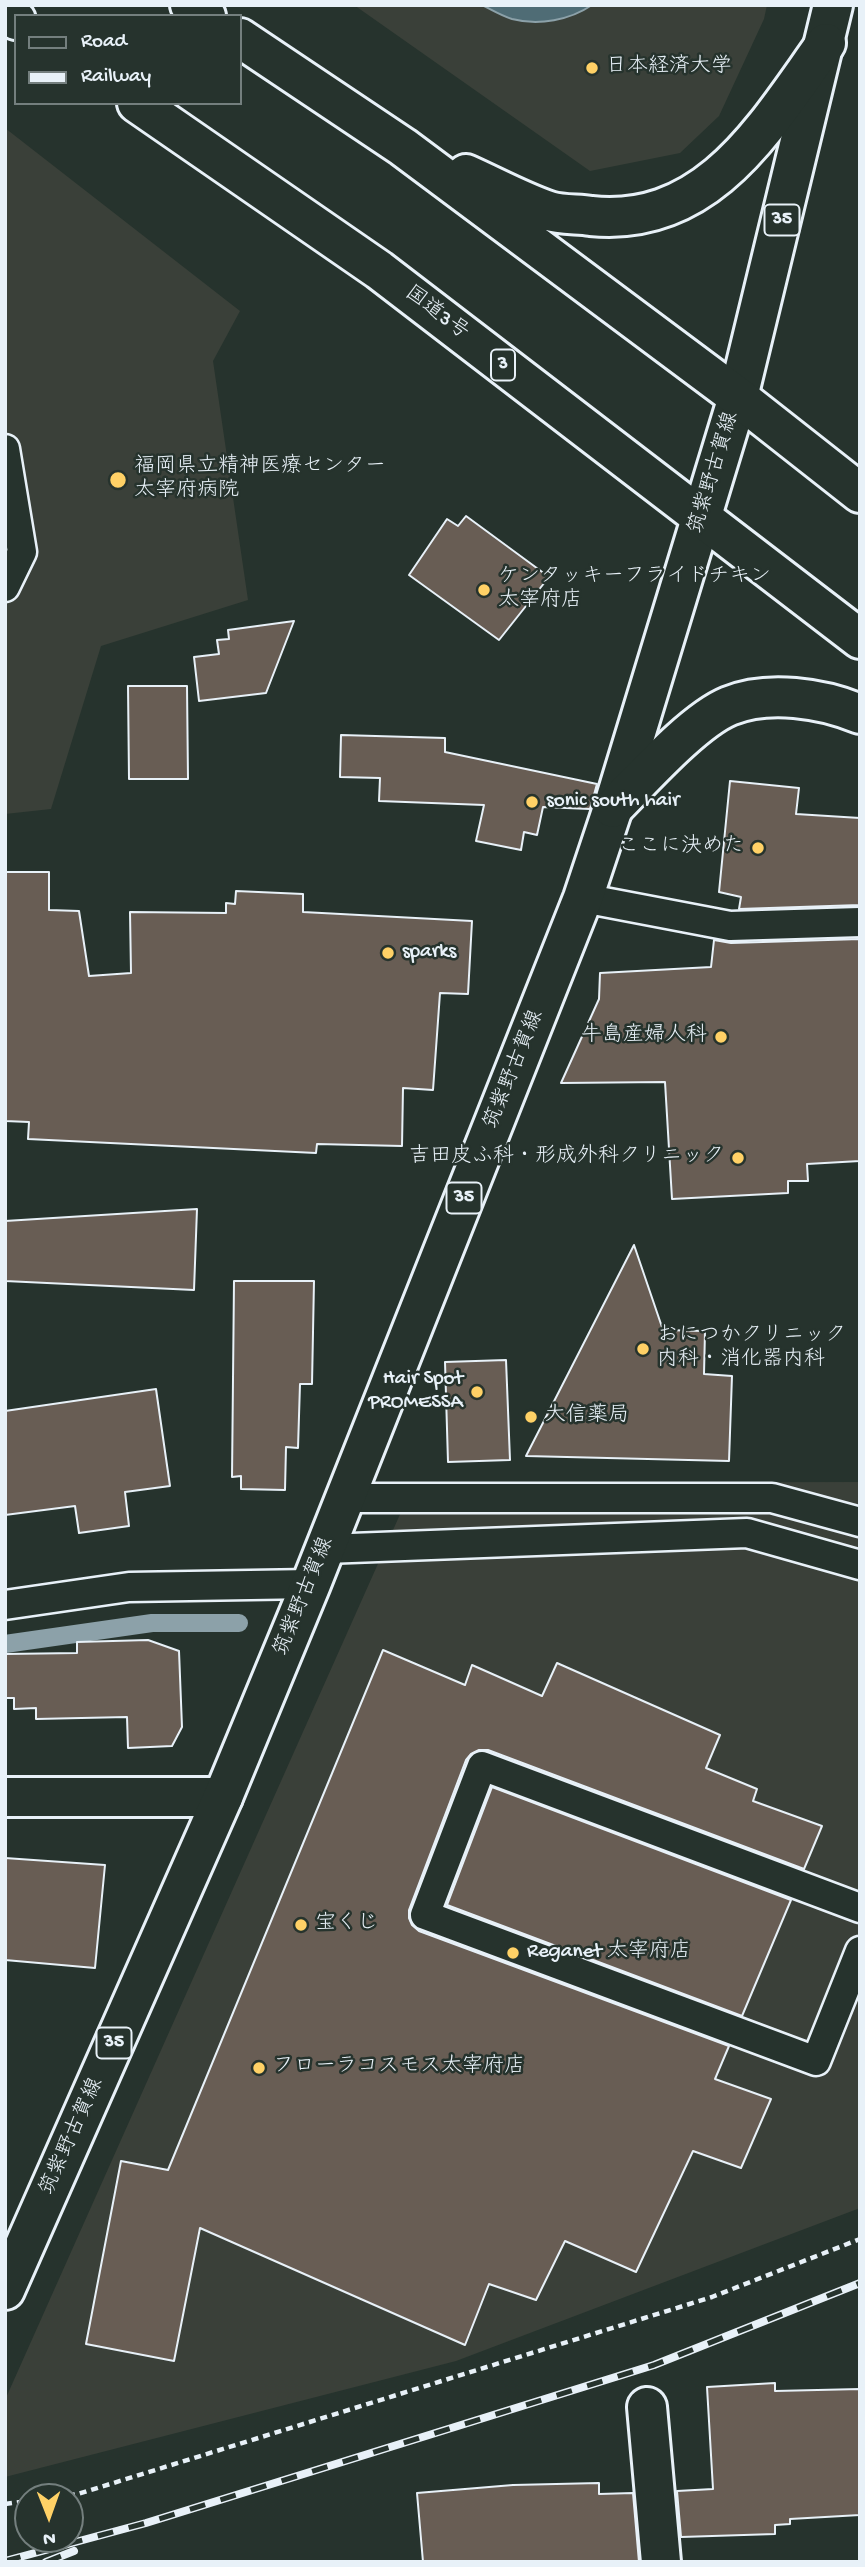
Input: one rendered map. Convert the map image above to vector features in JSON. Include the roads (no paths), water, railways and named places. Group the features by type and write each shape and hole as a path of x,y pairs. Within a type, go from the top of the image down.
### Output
{"main road":[{"name":"筑紫野古賀線","path":"5,2290 223,1797 311,1584 583,898 738,397 833,5"},
{"path":"242,39 403,147 738,397 860,493"},
{"path":"403,147 551,212 612,218 659,211 708,186 737,161 761,133 825,43"},
{"name":"国道3号","path":"140,105 379,270 860,639"},
{"path":"613,808 692,730 729,706 780,698 817,701 860,714"},
{"path":"5,1797 223,1797"},
{"path":"647,2407 661,2562"}],"lane":[{"path":"5,449 22,552 5,587"},
{"path":"583,898 730,926 860,922"},
{"path":"344,1498 772,1498 860,1522"},
{"path":"325,1549 747,1533 860,1565"},
{"path":"5,1605 128,1587 311,1584"},
{"path":"860,1908 482,1766 425,1915 816,2061 860,1951"}],"water":[{"path":"482,5 592,5 564,18 533,22 512,19"}],"waterway":[{"path":"5,1644 152,1623 239,1623"}],"railway":[{"path":"5,2561 146,2523 654,2365 860,2283"},
{"path":"46,2562 69,2553"}],"place":[{"name":"日本経済大学","path":"592,68"},
{"name":"福岡県立精神医療センター 太宰府病院","path":"118,480"},
{"name":"ケンタッキーフライドチキン 太宰府店","path":"484,590"},
{"name":"sonic south hair","path":"532,802"},
{"name":"ここに決めた","path":"758,848"},
{"name":"sparks","path":"388,953"},
{"name":"牛島産婦人科","path":"721,1037"},
{"name":"吉田皮ふ科・形成外科クリニック","path":"738,1158"},
{"name":"おにつかクリニック 内科・消化器内科","path":"643,1349"},
{"name":"Hair Spot PROMESSA","path":"477,1392"},
{"name":"大信薬局","path":"531,1417"},
{"name":"宝くじ","path":"301,1925"},
{"name":"Reganet 太宰府店","path":"513,1953"},
{"name":"フローラコスモス太宰府店","path":"259,2068"}]}
